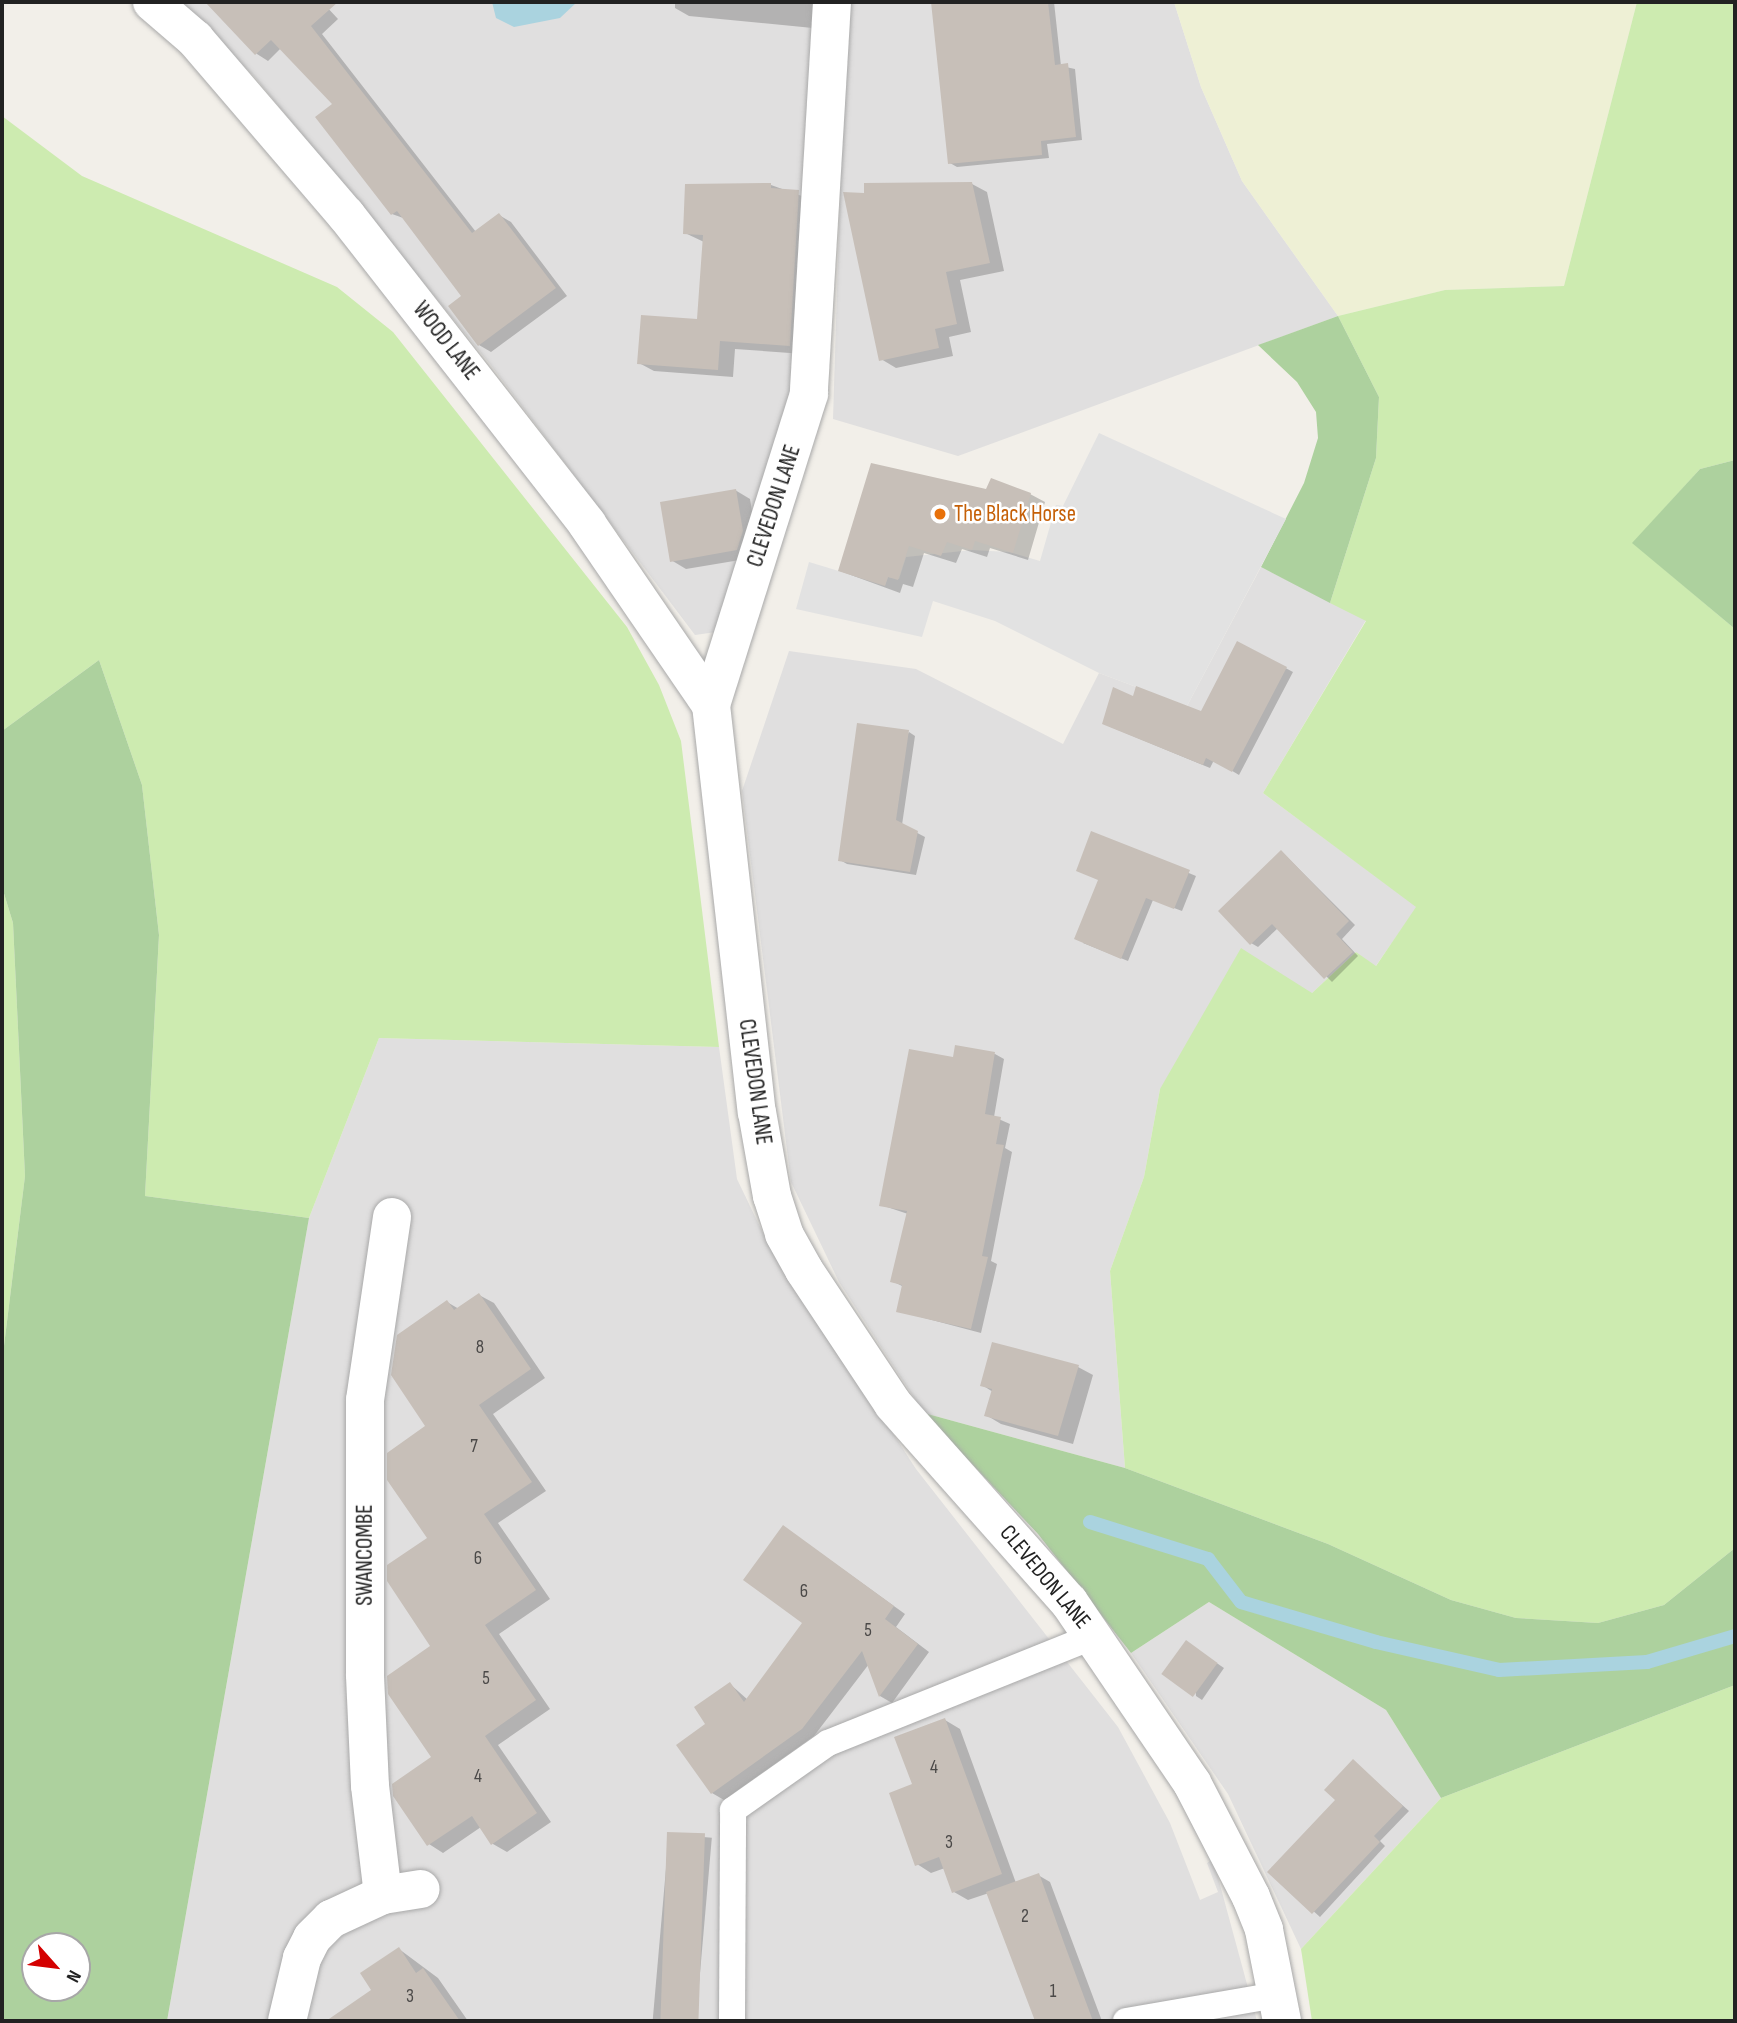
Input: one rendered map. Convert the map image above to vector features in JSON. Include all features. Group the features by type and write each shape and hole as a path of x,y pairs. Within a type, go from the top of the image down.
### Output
{"street":[{"name":"WOOD LANE","path":"152,2 195,39 346,215 587,523 711,705"},
{"name":"CLEVEDON LANE","path":"832,2 809,394 711,705 757,1112 772,1196 784,1234 893,1404 1094,1636 1192,1783 1232,1854 1264,1930 1280,2008"},
{"name":"SWANCOMBE","path":"383,1895 370,1786 365,1674 365,1400 392,1217"},
{"path":"287,2021 296,1976 312,1938 331,1919 383,1895 421,1889"}],"lane":[{"path":"732,2021 733,1810 828,1743 1094,1636"},
{"path":"1126,2021 1280,2008"}],"shaded area":[{"path":"177,2 813,2 800,382 723,631 695,635 490,364 254,76"},
{"path":"846,2 1174,2 1201,87 1242,181 1338,316 958,456 833,419"},
{"path":"1099,433 1286,519 1187,706 1099,673 995,621 933,601 922,637 796,609 809,562 885,585 888,577 899,579 906,557 972,550 1009,552 1040,561 1056,505 1063,506"},
{"path":"1261,567 1366,620 1263,793 1417,907 1375,967 1356,952 1312,993 1160,1089 1144,1177 1110,1271 1125,1468 924,1413 839,1282 791,1182 742,791 789,651 916,669 1063,744 1099,673 1187,706"},
{"path":"379,1038 719,1047 737,1179 762,1231 916,1469 1118,1727 1170,1823 1200,1900 1218,1892 1207,1863 1213,1859 1257,2021 167,2021 309,1218"},
{"path":"1209,1602 1386,1710 1441,1798 1301,1949 1228,1794 1131,1653"}],"green space":[{"path":"1174,2 1637,2 1564,286 1445,290 1338,316 1242,181 1201,87"},
{"path":"1637,2 1735,2 1735,460 1700,469 1633,543 1735,629 1735,1548 1664,1605 1598,1623 1516,1618 1451,1600 1328,1544 1125,1468 1110,1271 1144,1177 1160,1089 1241,948 1312,993 1356,952 1376,966 1416,907 1263,793 1366,621 1330,603 1376,458 1379,397 1338,316 1445,290 1564,286"},
{"path":"2,116 82,176 337,287 393,332 627,627 659,685 681,741 719,1047 379,1038 309,1218 145,1196 159,935 142,785 99,660 2,731"},
{"path":"1338,316 1379,397 1376,458 1330,603 1261,567 1304,483 1318,438 1316,412 1297,382 1258,345"},
{"path":"1735,460 1735,629 1632,543 1700,469"},
{"path":"99,660 142,785 159,935 145,1196 309,1218 167,2021 2,2021 2,1362 25,1176 13,923 2,887 2,731"},
{"path":"2,887 13,923 25,1176 2,1362"},
{"path":"924,1413 1125,1468 1328,1544 1451,1600 1516,1618 1598,1623 1664,1605 1735,1548 1735,1685 1441,1798 1386,1710 1209,1602 1131,1653 1038,1534"},
{"path":"1735,1685 1735,2021 1312,2021 1301,1949 1441,1798"}],"water":[{"path":"492,2 577,2 560,18 514,27 496,18"}],"building":[{"path":"205,2 338,2 311,26 472,233 499,213 556,288 478,346 448,306 461,296 397,211 391,215 315,117 332,104 271,40 255,55"},
{"path":"931,2 1048,2 1055,65 1068,63 1076,137 1041,141 1042,155 948,164"},
{"path":"972,182 990,263 946,272 957,324 935,329 939,348 879,361 843,192 864,193 864,183"},
{"path":"771,183 771,188 799,190 790,346 720,341 718,370 637,364 641,315 697,319 703,235 683,234 685,184"},
{"name":"The Black Horse","path":"871,463 986,489 991,478 1031,493 1013,553 975,541 972,550 947,542 941,556 909,546 898,580 888,577 885,586 838,571"},
{"path":"736,489 743,531 737,550 670,562 660,502"},
{"path":"1237,641 1287,667 1232,772 1206,758 1203,765 1102,724 1113,687 1133,696 1136,686 1201,711"},
{"path":"857,723 909,730 896,820 918,831 910,872 838,861"},
{"path":"1091,831 1190,870 1174,909 1146,898 1121,959 1074,939 1098,880 1076,871"},
{"path":"1281,850 1349,921 1336,934 1353,952 1324,979 1272,924 1250,945 1218,911"},
{"path":"955,1045 995,1052 985,1114 1001,1117 996,1144 1004,1145 982,1256 988,1257 971,1329 896,1312 902,1285 890,1282 907,1211 879,1206 909,1049 953,1057"},
{"path":"479,1293 531,1369 479,1405 532,1482 484,1514 536,1590 485,1625 536,1700 485,1736 537,1813 491,1845 472,1816 427,1846 393,1796 392,1784 431,1757 388,1694 387,1676 430,1646 387,1581 387,1565 427,1538 387,1480 387,1453 425,1426 391,1375 397,1335 447,1300 454,1310"},
{"path":"992,1342 1079,1365 1058,1436 984,1416 992,1389 980,1386"},
{"path":"783,1525 894,1606 885,1619 918,1644 879,1697 862,1651 802,1729 711,1794 676,1745 705,1724 694,1707 730,1682 744,1702 802,1623 743,1580"},
{"path":"1186,1640 1218,1663 1193,1697 1161,1674"},
{"path":"945,1718 1002,1874 952,1893 939,1857 915,1866 889,1793 912,1784 894,1737"},
{"path":"1353,1759 1403,1806 1374,1836 1380,1842 1312,1914 1267,1872 1335,1800 1324,1790"},
{"path":"667,1832 705,1833 698,2021 660,2021"},
{"path":"1039,1873 1093,2021 1035,2021 986,1892"},
{"path":"399,1947 416,1973 423,1968 460,2021 326,2021 371,1990 360,1973"}],"waterway":[{"path":"1090,1522 1208,1559 1241,1602 1376,1642 1499,1670 1647,1662 1735,1636"}],"place":[{"name":"The Black Horse","path":"940,514"}]}
